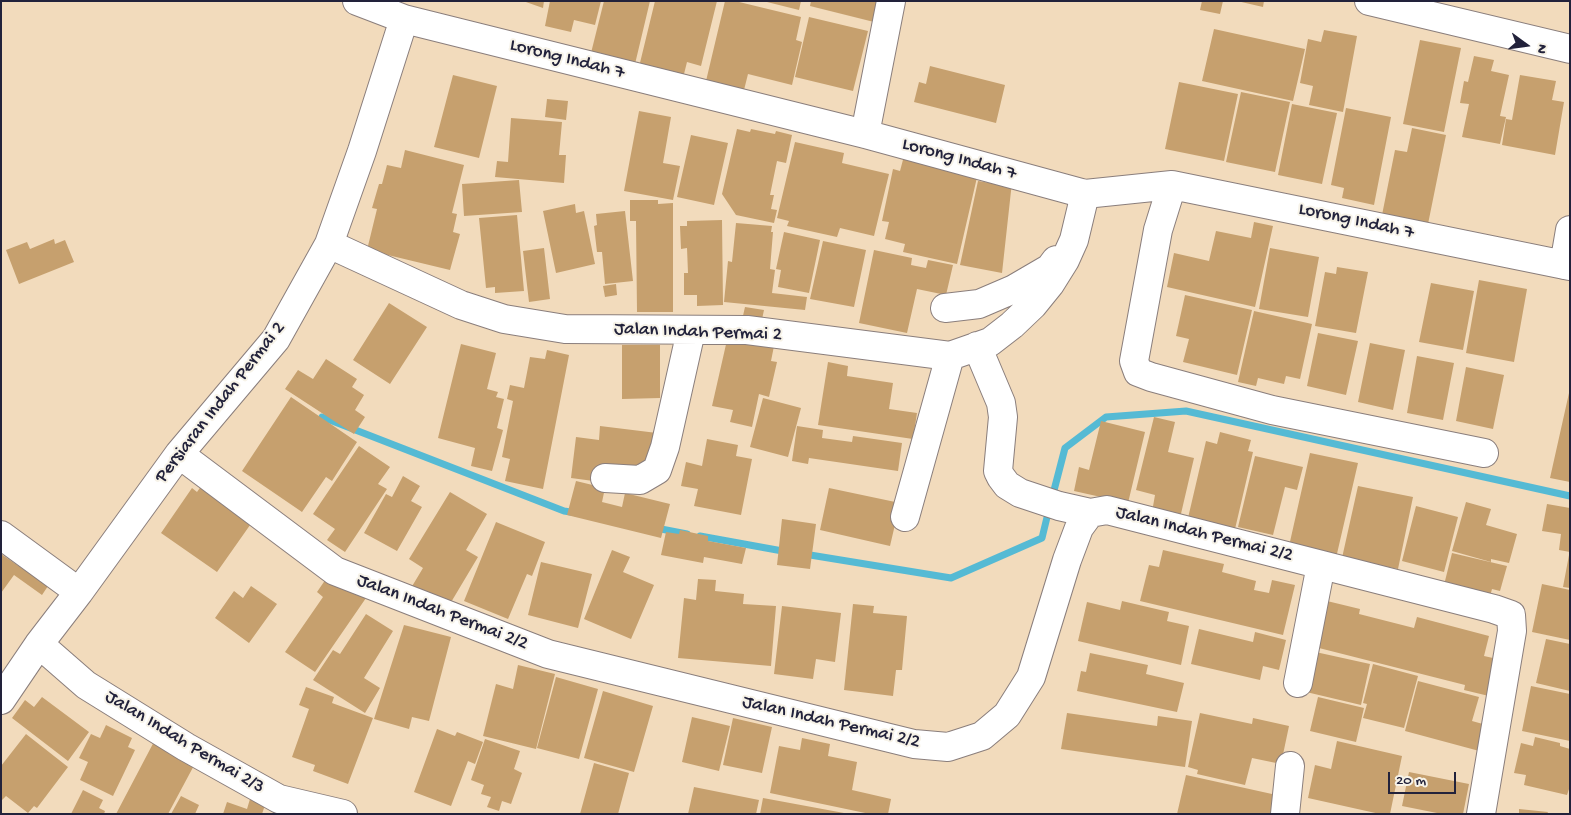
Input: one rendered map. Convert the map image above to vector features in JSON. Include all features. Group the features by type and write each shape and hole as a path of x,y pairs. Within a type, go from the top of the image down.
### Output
{"street":[{"name":"Lorong Indah 7","path":"357,1 404,19 865,134 1085,194 1172,185 1567,266"},
{"path":"865,134 891,1"},
{"path":"1369,1 1570,49"},
{"name":"Persiaran Indah Permai 2","path":"1,700 39,644 180,454 276,339 329,244 362,151 404,19"},
{"path":"1172,185 1158,230 1134,361 1138,372 1272,410 1484,453"},
{"name":"Jalan Indah Permai 2","path":"329,244 462,305 504,319 565,329 747,330 950,356 990,342 1033,305 1050,284 1065,260 1074,240 1085,194"},
{"path":"1567,266 1570,230"},
{"path":"946,308 979,304 1014,289 1050,268 1074,240"},
{"path":"605,478 640,480 657,470 665,448 692,331"},
{"path":"977,346 1001,403 1003,417 998,471 1007,484 1020,493 1059,506 1090,513"},
{"path":"905,517 950,356"},
{"name":"Jalan Indah Permai 2/2","path":"180,454 335,571 548,654 914,744 948,747 982,736 1007,715 1031,677 1078,528 1090,513 1107,510 1511,615 1512,631 1481,814"},
{"path":"1,535 79,592"},
{"path":"1298,683 1320,565"},
{"name":"Jalan Indah Permai 2/3","path":"39,644 86,685 186,747 279,799 343,814"},
{"path":"1285,814 1290,766"}],"building":[{"path":"523,1 544,1 543,8"},
{"path":"550,1 601,1 595,25 574,20 571,32 545,26"},
{"path":"604,1 650,1 635,64 591,53"},
{"path":"655,1 717,1 701,66 687,62 683,78 639,67"},
{"path":"725,1 735,1 801,17 796,40 802,42 792,85 748,74 744,90 706,81"},
{"path":"763,1 801,1 799,10"},
{"path":"811,1 884,1 878,23 810,6"},
{"path":"1202,1 1223,1 1220,14 1200,10"},
{"path":"1237,1 1264,1 1263,7"},
{"path":"809,17 868,31 853,91 795,77"},
{"path":"1214,29 1305,49 1293,101 1202,81"},
{"path":"1324,30 1357,36 1343,112 1309,105 1313,86 1300,83 1308,39 1321,42"},
{"path":"1420,40 1461,48 1444,132 1403,124"},
{"path":"1474,56 1494,60 1491,71 1509,75 1500,116 1506,117 1500,144 1462,137 1469,104 1460,103 1464,81 1468,82"},
{"path":"930,66 1005,85 996,123 914,102 919,82 926,84"},
{"path":"453,75 497,86 479,158 434,147"},
{"path":"1520,75 1556,81 1552,100 1564,102 1555,155 1502,145 1506,119 1512,120"},
{"path":"1179,82 1238,94 1224,161 1165,149"},
{"path":"1241,92 1290,102 1275,172 1226,162"},
{"path":"547,99 568,101 566,120 545,117"},
{"path":"1292,104 1337,113 1322,184 1278,175"},
{"path":"1346,108 1391,117 1374,205 1342,198 1344,188 1331,185"},
{"path":"639,111 671,117 663,163 680,166 673,200 624,191"},
{"path":"511,118 562,122 559,155 566,155 564,183 495,177 497,161 508,162"},
{"path":"1412,128 1446,135 1428,224 1382,215 1395,150 1407,152"},
{"path":"737,129 750,132 751,129 775,134 776,131 792,135 786,163 777,161 770,195 774,195 771,209 777,210 774,223 736,215 722,194"},
{"path":"691,135 728,143 714,205 677,197"},
{"path":"795,142 844,153 842,163 889,174 874,236 840,228 837,237 787,226 789,221 777,218"},
{"path":"405,150 464,165 452,213 457,214 453,232 460,234 450,270 367,250 377,209 372,208 379,184 382,184 387,165 401,168"},
{"path":"904,156 978,173 957,264 903,252 905,244 885,239 889,222 882,221 893,169 900,171"},
{"path":"991,177 1012,182 1002,273 960,265 978,181 990,183"},
{"path":"519,180 522,212 464,216 462,184"},
{"path":"630,200 658,200 658,204 673,203 673,312 637,312 636,221 630,221"},
{"path":"575,204 576,213 584,211 595,264 556,273 543,211"},
{"path":"625,211 633,281 605,284 602,252 597,252 594,226 597,225 596,214"},
{"path":"517,215 524,291 495,293 495,287 486,288 479,218"},
{"path":"722,220 723,305 697,306 697,295 684,295 684,273 688,273 687,248 681,249 680,226 687,226 687,221"},
{"path":"1254,222 1273,226 1255,307 1167,287 1174,253 1209,261 1216,231 1251,238"},
{"path":"736,223 772,226 770,269 775,270 772,293 807,297 805,310 724,302 728,261 732,262"},
{"path":"784,232 820,240 809,293 778,287 781,270 776,269"},
{"path":"54,239 55,244 65,240 74,262 19,284 6,250 27,242 30,249"},
{"path":"823,241 866,250 854,307 810,299"},
{"path":"544,248 550,299 529,302 523,251"},
{"path":"1270,248 1319,257 1308,317 1259,309"},
{"path":"874,250 912,258 911,265 926,268 928,260 953,265 946,295 917,289 907,333 859,323"},
{"path":"1337,267 1368,272 1356,333 1315,326 1325,272 1336,274"},
{"path":"1479,280 1527,289 1514,362 1466,353"},
{"path":"1431,283 1474,291 1463,350 1419,342"},
{"path":"616,284 617,295 605,297 603,286"},
{"path":"1185,295 1252,310 1237,375 1183,362 1189,339 1176,336"},
{"path":"389,303 427,327 390,384 353,360"},
{"path":"745,307 764,310 761,324 742,320"},
{"path":"1254,311 1312,324 1300,379 1286,376 1284,384 1258,378 1256,386 1238,382"},
{"path":"1318,333 1358,341 1346,395 1307,386"},
{"path":"727,340 748,345 749,341 774,346 771,361 777,362 769,397 759,394 752,427 730,422 733,410 712,406"},
{"path":"1370,343 1405,350 1393,410 1358,402"},
{"path":"461,344 496,353 487,389 498,392 496,397 504,399 497,428 503,430 492,471 471,466 475,448 438,438"},
{"path":"622,345 660,345 660,398 622,399"},
{"path":"547,350 569,355 543,489 505,481 510,459 502,457 513,401 507,399 510,385 524,388 530,357 545,359"},
{"path":"1417,356 1454,363 1443,420 1407,413"},
{"path":"326,359 357,379 352,387 364,395 355,410 365,417 354,434 285,389 298,370 313,379"},
{"path":"828,362 848,366 847,376 893,383 889,409 917,413 913,439 818,425"},
{"path":"1466,367 1504,375 1493,429 1456,421"},
{"path":"1570,393 1570,482 1550,478"},
{"path":"291,397 357,442 332,481 326,477 302,512 242,471"},
{"path":"763,398 801,408 788,457 750,447"},
{"path":"1154,417 1175,422 1168,452 1194,458 1180,518 1152,512 1155,495 1136,490"},
{"path":"1101,421 1145,432 1128,503 1074,491 1079,467 1089,470"},
{"path":"600,426 657,433 652,477 601,482 571,478 576,437 599,440"},
{"path":"797,426 823,430 822,438 852,442 853,436 902,443 898,471 809,458 808,464 792,461"},
{"path":"1220,432 1251,440 1248,451 1253,452 1235,529 1188,518 1206,441 1217,444"},
{"path":"707,439 738,445 736,456 752,459 741,515 694,506 698,489 681,486 686,462 702,466"},
{"path":"359,446 390,467 378,484 387,489 345,552 327,540 335,529 313,514"},
{"path":"1310,453 1358,463 1336,558 1287,555"},
{"path":"1255,456 1303,467 1297,490 1285,487 1273,535 1238,527"},
{"path":"403,476 420,486 411,501 422,507 397,551 364,533 386,494 392,497"},
{"path":"576,481 605,488 602,502 622,507 625,493 670,504 661,538 567,515"},
{"path":"204,482 255,518 217,572 161,533 192,488 197,492"},
{"path":"1358,486 1413,497 1398,569 1342,558"},
{"path":"829,488 900,503 890,546 820,530"},
{"path":"450,492 487,514 466,550 478,557 447,609 411,588 423,568 409,559"},
{"path":"1466,502 1491,509 1486,525 1517,534 1509,563 1491,559 1491,562 1452,551"},
{"path":"1547,504 1570,508 1570,552 1559,550 1561,534 1542,531"},
{"path":"1416,506 1458,517 1444,572 1402,561"},
{"path":"782,519 816,524 810,569 777,565"},
{"path":"496,522 545,542 532,576 527,574 508,619 464,601"},
{"path":"680,530 708,536 708,541 746,548 742,564 704,557 703,563 661,555 666,532 679,534"},
{"path":"612,550 630,557 623,572 654,585 631,639 584,619"},
{"path":"1163,550 1224,564 1222,572 1256,581 1254,590 1269,593 1272,580 1295,585 1283,635 1140,601 1149,565 1159,567"},
{"path":"1452,553 1507,566 1500,591 1492,589 1489,600 1443,589"},
{"path":"1,554 48,586 42,595 14,575 1,593"},
{"path":"1570,555 1570,588 1563,587"},
{"path":"541,562 592,574 578,628 528,615"},
{"path":"330,573 366,598 315,672 285,652 323,597 317,592"},
{"path":"698,579 716,580 715,591 744,594 743,604 776,606 771,666 678,658 684,598 696,600"},
{"path":"1542,584 1570,590 1570,640 1532,632"},
{"path":"251,586 277,604 249,643 215,618 234,591 243,598"},
{"path":"1122,601 1169,612 1167,621 1189,626 1181,665 1078,641 1087,602 1120,610"},
{"path":"1327,601 1360,609 1359,614 1414,628 1417,617 1489,636 1484,656 1502,660 1493,697 1464,690 1465,685 1315,647"},
{"path":"853,604 874,606 873,613 907,616 902,670 896,670 893,696 844,690"},
{"path":"782,606 841,613 835,662 816,659 813,679 774,674"},
{"path":"366,614 393,631 364,678 380,688 365,713 313,680 333,650 340,654"},
{"path":"404,625 451,637 429,721 412,717 409,729 374,719"},
{"path":"1199,629 1253,642 1255,632 1286,640 1279,670 1263,666 1260,680 1191,664"},
{"path":"1546,639 1570,644 1570,691 1536,683"},
{"path":"1311,651 1370,664 1361,705 1302,691"},
{"path":"1090,653 1148,665 1146,674 1184,683 1177,712 1077,691 1081,671 1086,672"},
{"path":"1373,664 1418,676 1404,728 1363,718 1367,704 1363,703"},
{"path":"518,665 555,674 536,749 483,736 496,684 513,689"},
{"path":"556,677 598,689 579,759 537,748"},
{"path":"1418,681 1479,697 1472,721 1490,726 1483,752 1405,731"},
{"path":"1531,686 1570,694 1570,741 1522,731"},
{"path":"306,687 334,697 332,703 373,718 348,784 313,771 315,765 292,757 309,709 299,705"},
{"path":"603,691 653,706 634,772 584,758"},
{"path":"42,697 89,732 68,761 12,718 25,700 34,707"},
{"path":"1318,697 1364,708 1356,742 1310,731"},
{"path":"1067,713 1157,726 1158,716 1192,721 1185,767 1061,749"},
{"path":"1200,713 1252,724 1253,718 1289,726 1281,764 1252,758 1245,785 1197,774 1198,770 1188,767"},
{"path":"692,717 730,726 719,771 682,762"},
{"path":"733,718 772,727 762,773 723,765"},
{"path":"106,725 132,738 128,747 135,750 113,796 80,780 88,762 79,758 91,734 100,738"},
{"path":"437,729 455,736 457,732 483,742 475,764 468,761 451,806 414,792"},
{"path":"26,734 68,767 37,808 34,806 28,813 6,796 1,801 1,766"},
{"path":"157,736 198,758 168,814 116,814"},
{"path":"1535,737 1560,743 1560,746 1570,749 1570,786 1567,795 1524,785 1526,775 1514,773 1521,743 1533,746"},
{"path":"802,738 830,744 828,756 857,762 852,790 891,799 888,814 870,814 770,793 779,746 800,750"},
{"path":"485,739 520,751 514,769 522,773 511,804 502,801 499,811 487,807 491,797 481,794 484,785 471,780"},
{"path":"1337,741 1402,756 1390,814 1380,814 1308,798 1315,765 1331,769"},
{"path":"594,763 629,773 618,814 580,814"},
{"path":"1409,772 1469,784 1463,814 1442,814 1402,806"},
{"path":"1186,775 1281,796 1277,814 1177,814"},
{"path":"694,787 759,800 756,814 688,814"},
{"path":"83,790 103,800 99,808 105,811 104,814 71,814"},
{"path":"181,796 199,805 195,814 171,814"},
{"path":"763,798 844,813 844,814 760,814"},
{"path":"250,799 265,805 262,814 223,814 227,802 247,809"},
{"path":"1519,809 1548,812 1547,814 1519,814"}],"waterway":[{"path":"1052,498 1065,448 1106,417 1186,411 1570,496"},
{"path":"322,417 564,511 577,513"},
{"path":"804,554 951,578 1042,538 1049,509"},
{"path":"656,528 687,534"},
{"path":"700,536 788,552"}]}
